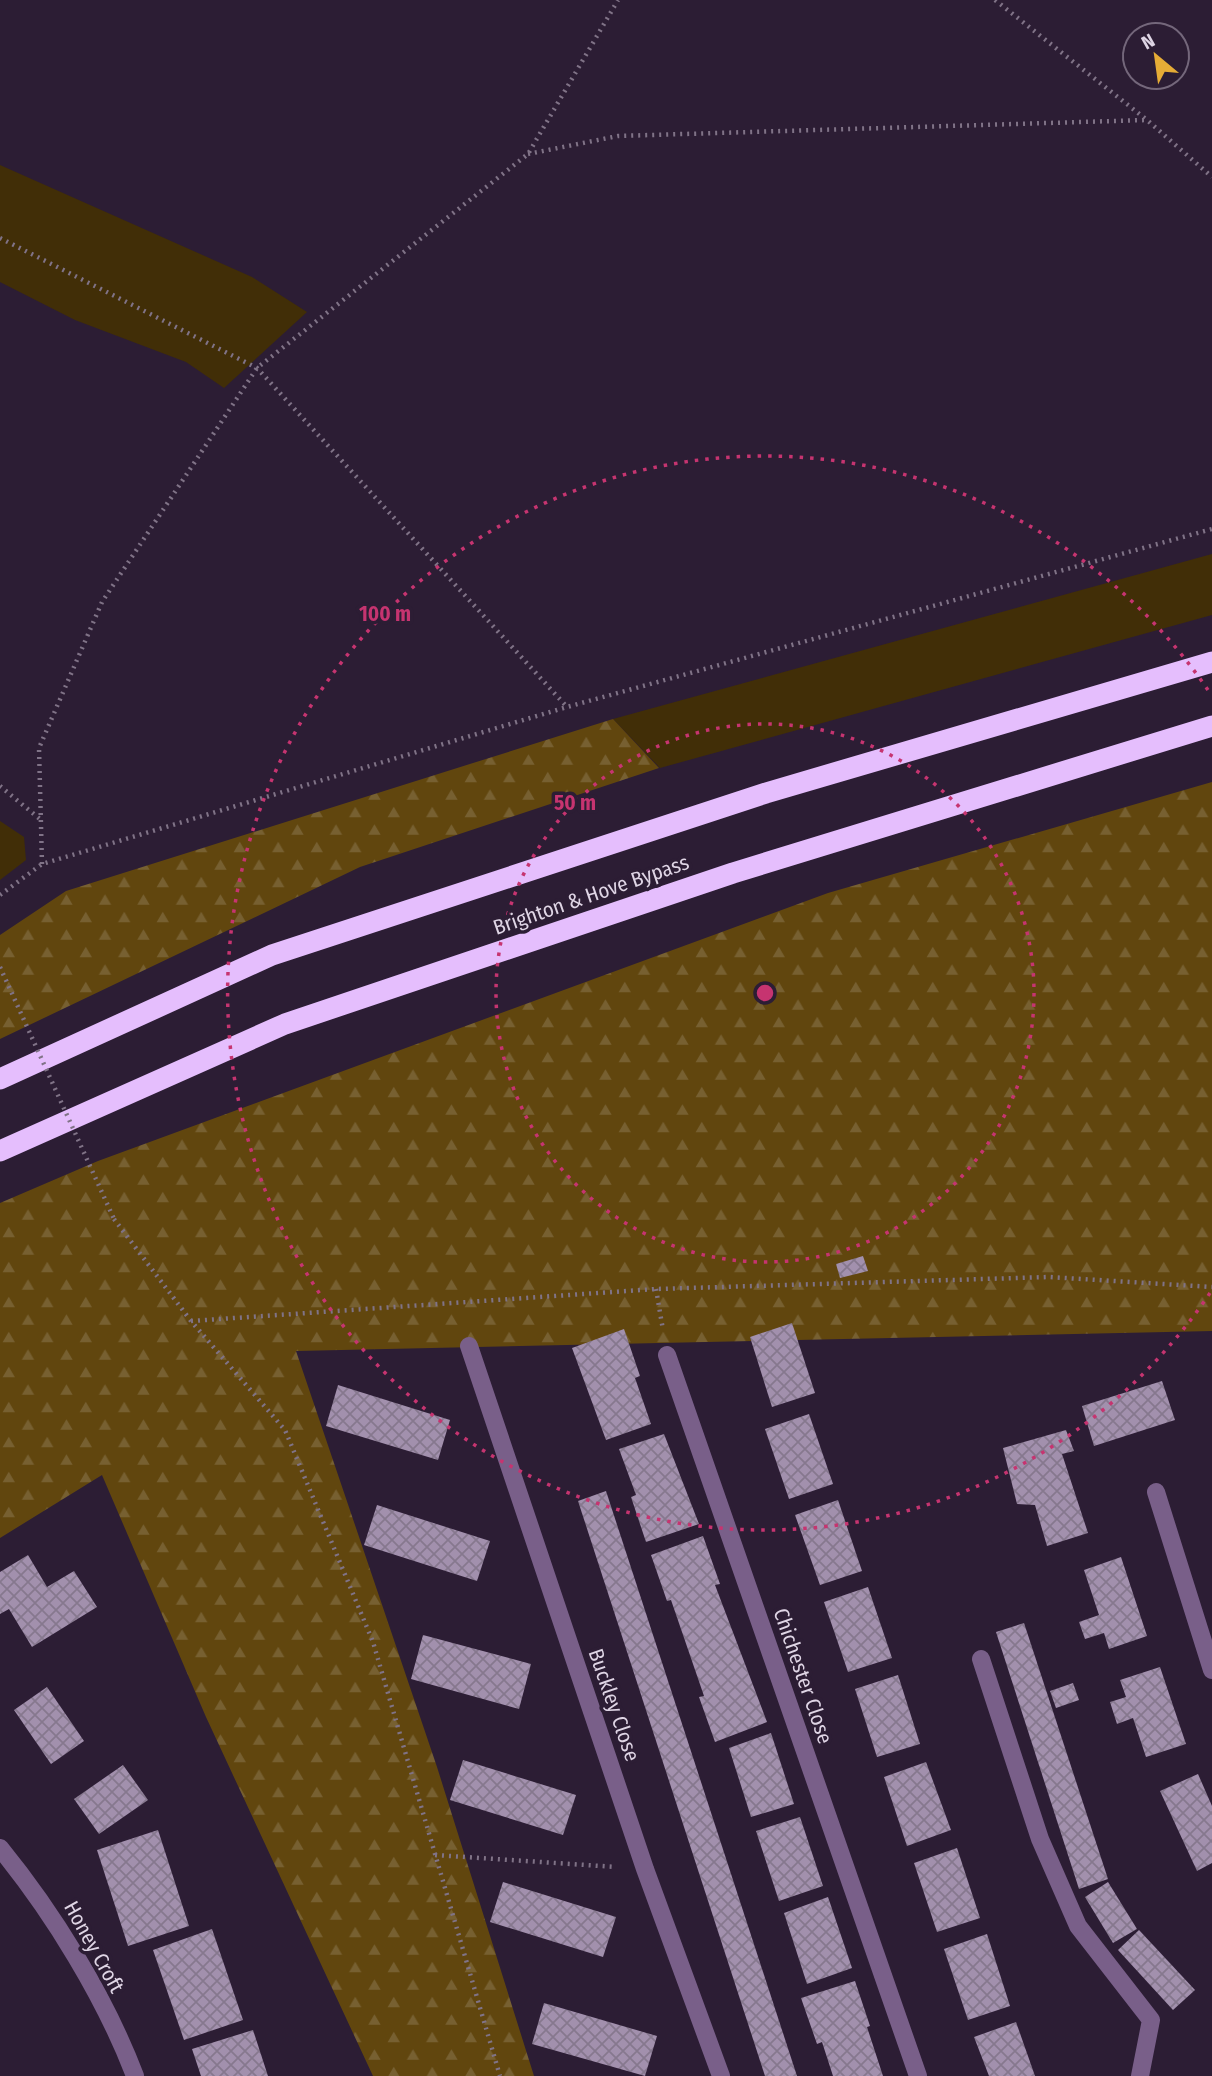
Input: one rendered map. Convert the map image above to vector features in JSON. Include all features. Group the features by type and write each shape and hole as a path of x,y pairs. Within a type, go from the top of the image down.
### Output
{"highway":[{"name":"Brighton & Hove Bypass","path":"0,1079 272,955 766,793 1212,662"},
{"name":"Brighton & Hove Bypass","path":"0,1151 285,1024 733,873 1212,726"}],"street":[{"name":"Buckley Close","path":"469,1346 645,1869 721,2076"},
{"name":"Chichester Close","path":"667,1355 918,2076"},
{"path":"1156,1492 1212,1670"},
{"path":"981,1659 1040,1839 1078,1926 1150,2020 1140,2076"},
{"name":"Honey Croft","path":"0,1848 43,1901 124,2047 135,2076"}],"path":[{"path":"43,864 39,748 102,602 257,368 528,154 618,0"},
{"path":"995,0 1147,120 1212,177"},
{"path":"528,154 618,136 1147,120"},
{"path":"0,238 257,368 567,707"},
{"path":"0,895 43,864 567,707 1212,529"},
{"path":"0,786 41,821"},
{"path":"0,967 114,1219 191,1321 285,1430 373,1642 500,2076"},
{"path":"191,1321 656,1289 1049,1277 1212,1287"},
{"path":"656,1289 667,1355"},
{"path":"435,1855 645,1869"}],"shaded area":[{"path":"0,165 252,277 307,312 224,388 186,362 75,320 0,282"},
{"path":"1212,554 1212,615 660,768 613,719"},
{"path":"0,821 24,837 26,860 0,880"}],"green space":[{"path":"613,719 659,768 360,867 0,1039 0,935 66,891"},
{"path":"1212,782 1212,1331 296,1351 437,1767 534,2076 373,2076 206,1717 102,1475 0,1538 0,1203 98,1161 828,893"}],"building":[{"path":"863,1256 868,1271 840,1278 836,1264"},
{"path":"792,1323 815,1393 772,1407 750,1337"},
{"path":"624,1329 640,1376 635,1378 651,1424 606,1440 572,1348"},
{"path":"1162,1381 1175,1420 1094,1446 1082,1406"},
{"path":"338,1385 450,1420 438,1460 326,1426"},
{"path":"809,1414 833,1484 789,1499 765,1429"},
{"path":"1066,1430 1074,1451 1062,1454 1088,1533 1047,1546 1035,1505 1017,1504 1003,1448"},
{"path":"664,1434 699,1524 646,1542 631,1497 636,1495 619,1449"},
{"path":"606,1491 797,2076 765,2076 578,1501"},
{"path":"838,1500 862,1571 820,1585 795,1515"},
{"path":"377,1505 490,1541 477,1581 364,1545"},
{"path":"703,1536 720,1584 715,1585 767,1722 715,1742 699,1697 704,1696 671,1600 667,1601 651,1555"},
{"path":"28,1555 47,1587 74,1571 97,1607 32,1647 9,1609 0,1614 0,1572"},
{"path":"1121,1557 1147,1636 1109,1649 1104,1633 1085,1639 1079,1622 1099,1615 1084,1570"},
{"path":"868,1587 892,1658 848,1672 824,1602"},
{"path":"1024,1623 1108,1879 1079,1889 996,1632"},
{"path":"423,1635 531,1664 519,1709 411,1679"},
{"path":"1160,1667 1186,1744 1146,1757 1133,1718 1117,1724 1110,1702 1126,1697 1120,1680"},
{"path":"898,1675 920,1744 877,1757 855,1689"},
{"path":"1073,1683 1079,1700 1056,1708 1050,1691"},
{"path":"47,1687 84,1741 51,1764 14,1710"},
{"path":"771,1733 794,1804 751,1817 729,1748"},
{"path":"463,1760 576,1795 563,1835 450,1800"},
{"path":"926,1762 951,1830 907,1846 884,1777"},
{"path":"123,1765 148,1800 99,1834 74,1799"},
{"path":"1198,1774 1212,1806 1212,1863 1197,1871 1160,1791"},
{"path":"800,1817 823,1886 779,1901 756,1831"},
{"path":"158,1830 189,1926 128,1946 97,1850"},
{"path":"957,1848 980,1918 937,1932 914,1863"},
{"path":"503,1882 616,1917 603,1957 490,1922"},
{"path":"1108,1882 1137,1929 1113,1943 1085,1897"},
{"path":"828,1897 852,1968 807,1984 784,1913"},
{"path":"212,1929 243,2020 184,2040 153,1950"},
{"path":"1139,1930 1195,1990 1173,2010 1118,1950"},
{"path":"987,1934 1010,2006 968,2020 944,1949"},
{"path":"855,1981 883,2076 833,2076 822,2042 817,2044 801,1998"},
{"path":"544,2003 657,2036 645,2076 532,2044"},
{"path":"1016,2022 1035,2076 989,2076 974,2037"},
{"path":"253,2030 268,2076 201,2076 192,2049"}]}
